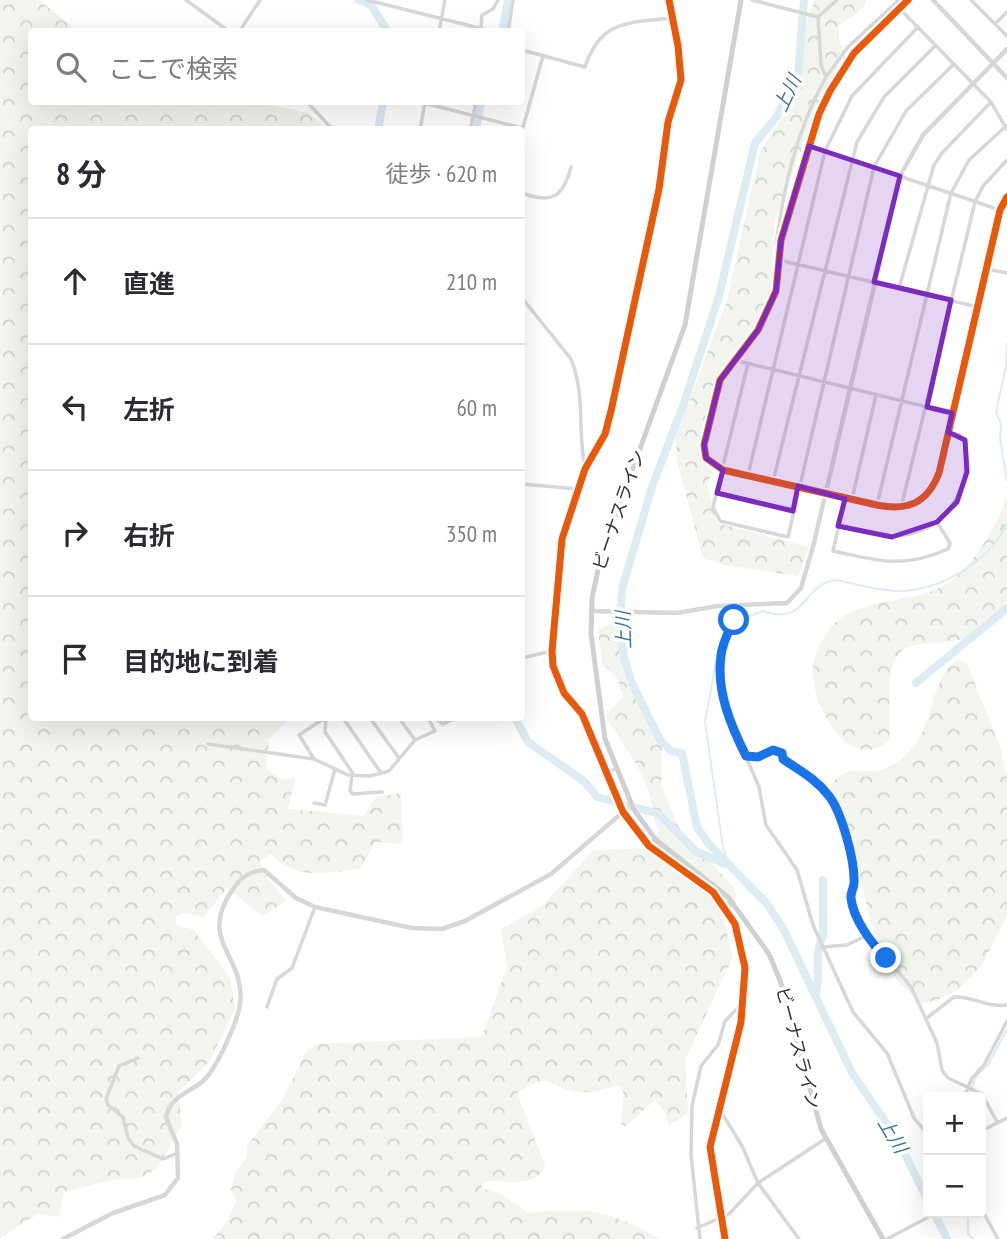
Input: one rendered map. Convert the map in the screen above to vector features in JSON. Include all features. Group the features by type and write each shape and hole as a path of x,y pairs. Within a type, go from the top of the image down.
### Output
{"main road":[{"name":"ビーナスライン","path":"741,0 685,325 601,556 591,634 602,724 615,769 626,792 647,830 728,897 769,954 781,983 804,1074 825,1139 885,1239"}],"street":[{"path":"186,0 224,28"},
{"path":"242,28 260,0"},
{"path":"367,0 481,27 482,15 493,9 498,0"},
{"path":"440,28 446,0"},
{"path":"509,28 513,0"},
{"path":"669,0 681,80 668,122 659,189 611,411 605,434 585,469 562,539 552,651 560,686 582,714 622,811 649,846 713,892 732,918 745,968 736,1044 710,1147 725,1239"},
{"path":"752,0 818,17"},
{"path":"818,17 837,0"},
{"path":"780,249 776,244 786,183 804,125 826,77 848,47 899,0"},
{"path":"908,0 854,53 839,74 820,114 780,249 772,301 758,330 720,380 704,445 706,458 723,470 845,499 901,508 920,501 935,484 1000,210 1007,197"},
{"path":"933,0 1007,78"},
{"path":"971,0 1007,36"},
{"path":"877,505 951,194 969,160 1006,128 991,102 899,8"},
{"path":"995,24 1007,12"},
{"path":"818,17 821,65 826,77"},
{"path":"525,51 585,67 592,45 618,25 672,18"},
{"path":"748,475 825,151 852,96 918,27"},
{"path":"773,481 851,160 863,128 877,106 935,46"},
{"path":"595,611 677,613 718,606 780,605 797,594 805,580 900,176 923,135 1007,49"},
{"path":"523,126 543,56"},
{"path":"748,363 713,507 720,521 788,537 874,167 906,111 954,64"},
{"path":"899,288 926,185 942,153 991,102"},
{"path":"310,105 329,126"},
{"path":"421,126 424,105"},
{"path":"436,105 512,126"},
{"path":"471,126 476,105"},
{"path":"809,146 1000,210"},
{"path":"901,508 975,202 983,186 1007,160"},
{"path":"525,196 549,200 556,197 571,167"},
{"path":"779,260 978,307"},
{"path":"986,269 1007,273"},
{"path":"525,302 571,359 576,370 583,408 585,469"},
{"path":"733,360 953,413"},
{"path":"852,499 876,395"},
{"path":"838,526 892,537 907,535 937,522 957,502 967,472 965,440 948,432"},
{"path":"525,484 578,489"},
{"path":"717,493 793,512"},
{"path":"845,499 832,551 895,563 911,562 948,549 950,543 937,522"},
{"path":"742,605 723,646 721,674 727,712 759,787 765,825 797,870 819,939 853,1012 887,1053 914,1118 923,1129"},
{"path":"525,657 552,651"},
{"path":"314,759 299,735 321,721"},
{"path":"326,721 325,732 353,775 350,791 353,794 382,792"},
{"path":"345,721 381,773"},
{"path":"372,721 400,759"},
{"path":"401,721 415,740"},
{"path":"208,744 314,759 353,775 381,773 394,767 415,740 435,731 430,721"},
{"path":"746,756 758,757 773,750 782,753 783,759 798,766 828,795 839,814 849,855 854,883 851,900 868,935 912,986 937,1042 942,1070 948,1078 975,1089 987,1099 997,1122"},
{"path":"314,803 325,805 335,769"},
{"path":"605,774 615,769"},
{"path":"63,1239 113,1213 165,1195 178,1178 178,1153 167,1123 168,1109 173,1100 210,1073 240,1005 236,971 220,940 218,927 223,903 244,876 264,870 296,898 315,907 430,930 453,926 551,874 622,811"},
{"path":"640,834 647,830"},
{"path":"267,1007 277,979 292,968 315,907"},
{"path":"822,945 847,944 868,935"},
{"path":"926,1018 954,997 983,1000 994,1006 1007,1005"},
{"path":"700,1239 691,1146 694,1129 692,1106 698,1091 701,1066 718,1045 721,1028 740,1006"},
{"path":"966,1092 1007,1021"},
{"path":"138,1058 119,1066 106,1099 107,1105 123,1117 128,1138 134,1146 163,1159 178,1153"},
{"path":"718,1107 742,1146 758,1183 799,1239"},
{"path":"986,1128 1007,1118"},
{"path":"697,1228 722,1219 758,1183 825,1139"},
{"path":"986,1217 998,1239"},
{"path":"885,1239 926,1218"}],"highlighted area":[{"path":"809,146 900,176 874,282 951,300 927,407 952,413 948,432 965,440 967,472 957,502 937,522 892,537 838,526 845,499 798,486 793,511 717,493 723,470 706,458 704,445 720,380 758,330 776,291 781,240"}],"green space":[{"path":"0,0 39,0 73,28 28,28 28,105 270,105 309,113 323,126 28,126 28,721 287,721 269,739 266,768 281,779 295,778 288,809 363,816 376,797 401,793 403,844 376,842 361,868 325,873 301,872 280,863 271,854 260,861 266,876 286,901 263,916 227,888 204,917 185,913 176,916 176,925 194,930 230,978 235,1009 209,1062 178,1092 182,1126 157,1168 141,1178 111,1180 64,1192 59,1217 38,1214 0,1238"},
{"path":"815,0 866,0 864,7 839,26 839,40 846,57 812,120 774,223 771,292 757,322 722,367 699,445 713,472 707,485 717,523 809,547 798,576 724,565 703,558 677,461 676,437 727,300 760,152 797,95 804,29"},
{"path":"1007,495 1007,599 994,620 979,633 962,639 913,646 901,652 891,672 889,740 875,749 862,750 849,745 829,722 821,707 813,678 816,655 827,633 839,620 853,612 919,595 948,583 976,555 998,519"},
{"path":"614,622 626,682 648,714 662,747 661,785 678,826 735,889 737,895 724,921 733,957 685,1060 688,1113 669,1126 664,1111 655,1100 625,1127 621,1123 624,1094 620,1086 580,1092 545,1081 529,1085 517,1093 545,1165 536,1177 528,1180 485,1181 481,1188 501,1194 528,1213 567,1210 597,1213 626,1222 661,1239 213,1239 227,1222 236,1202 231,1189 237,1170 247,1157 247,1146 283,1099 306,1052 318,1044 482,1037 507,966 501,929 542,906 594,850 645,848 659,831 642,775 605,716 623,697 617,678 602,663 598,630"},
{"path":"959,659 967,664 1000,747 1007,779 1007,916 982,965 959,989 936,1001 922,1003 898,981 884,956 871,921 851,848 830,797 832,786 841,775 885,768 901,760 910,751 923,731 943,676"}],"waterway":[{"path":"359,0 371,5 385,28"},
{"path":"503,28 508,0"},
{"name":"上川","path":"804,0 798,75 777,116 755,143 719,296 683,406 653,484 623,585 619,622 624,658 631,681 660,740 671,751 682,753 697,827 708,843 767,904 783,928 852,1073 898,1140 923,1191"},
{"path":"379,126 382,105"},
{"path":"477,126 480,105"},
{"path":"1007,343 1006,366 996,412 1001,424 1000,438 1007,481"},
{"path":"737,621 763,611 788,613 796,609 816,589 836,580 896,591 929,586 961,572 975,562 999,538 1007,524"},
{"path":"916,683 1007,608"},
{"path":"727,626 719,645 705,722 723,848 729,865"},
{"path":"517,721 528,742 585,782 597,797 659,814 695,851 725,864"},
{"path":"816,993 818,950 823,937 823,880"},
{"path":"970,1092 977,1075 988,1065 1007,1029"},
{"name":"上川","path":"936,1218 947,1239"},
{"path":"968,1218 968,1234 973,1239"}],"cycle path":[{"path":"669,0 681,80 668,122 659,189 611,411 605,434 585,469 562,539 552,651 553,666 564,693 582,714 623,812 649,846 713,892 735,924 745,968 741,1022 710,1147 725,1239"},
{"path":"908,0 854,53 819,114 781,240 776,291 758,330 720,380 704,445 706,458 723,470 877,505 907,506 922,498 939,473 1000,210 1007,197"}],"route":[{"path":"734,620 720,657 724,699 732,728 746,756 758,757 773,750 782,753 783,759 798,766 828,795 839,814 853,873 851,900 865,931 886,958"}]}
